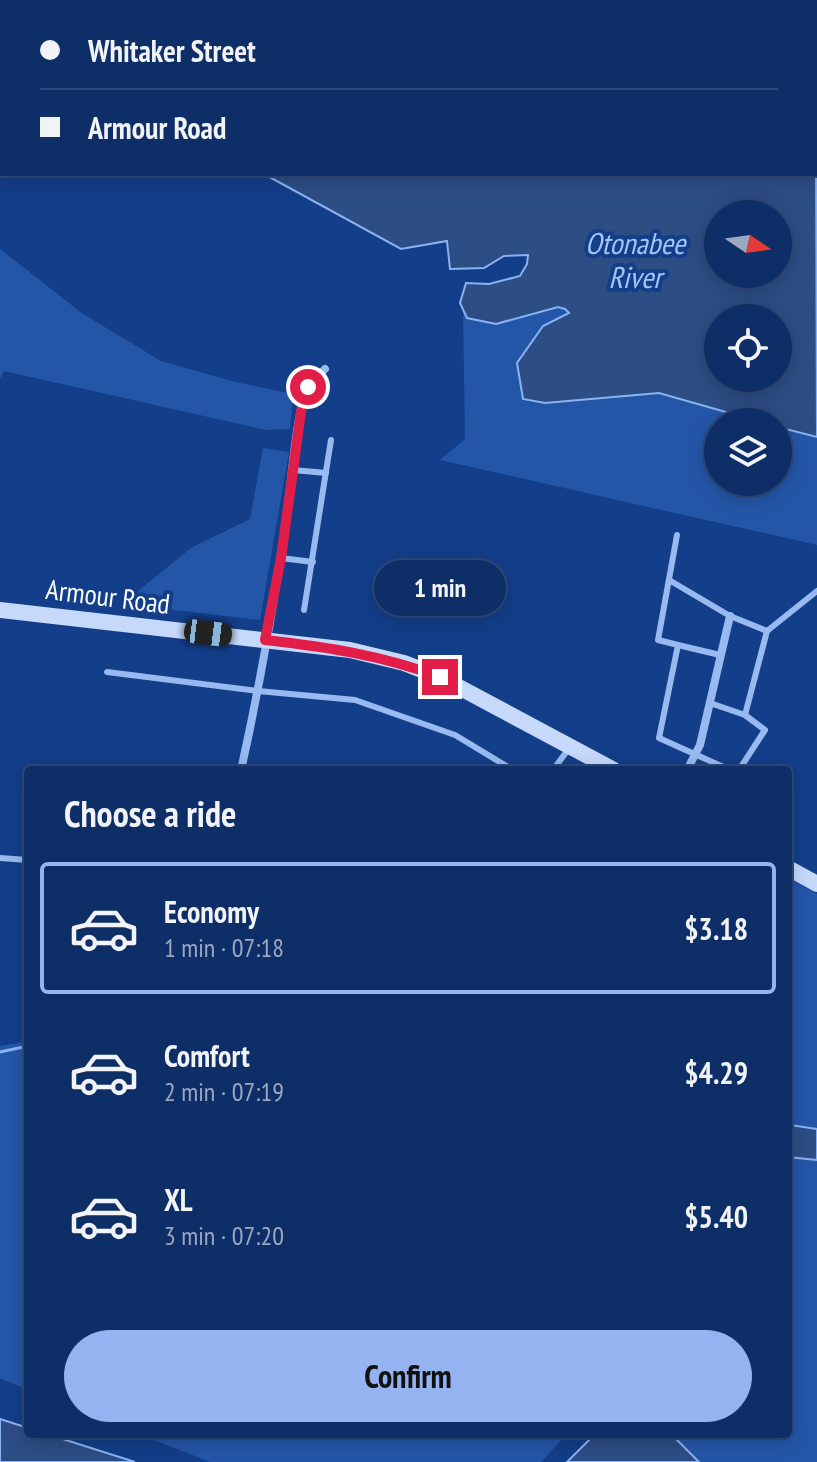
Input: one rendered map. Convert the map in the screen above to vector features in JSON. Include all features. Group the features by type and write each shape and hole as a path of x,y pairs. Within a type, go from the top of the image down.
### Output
{"main road":[{"name":"Armour Road","path":"0,610 350,650 404,663 440,677 607,766"},
{"path":"792,870 817,884"}],"street":[{"path":"242,766 281,558 301,412 308,387 325,369"},
{"path":"689,766 700,745 730,616"}],"lane":[{"path":"304,610 331,440"},
{"path":"293,470 326,473"},
{"path":"677,535 658,640 720,655"},
{"path":"281,558 313,562"},
{"path":"669,580 730,616 767,631"},
{"path":"745,715 767,631 817,591"},
{"path":"678,645 659,738 721,766"},
{"path":"107,672 355,700 455,735 506,766"},
{"path":"710,703 745,715 765,730 742,766"},
{"path":"556,766 571,747"},
{"path":"0,858 24,860"}],"shaded area":[{"path":"0,249 83,314 161,361 235,382 293,394 290,429 266,430 4,371 0,379"},
{"path":"558,307 570,314 517,363 523,399 545,403 659,393 712,408 704,408 704,496 792,496 792,431 817,437 817,545 440,460 465,439 463,312 467,318"},
{"path":"263,448 289,452 260,620 122,604 191,548 250,519"},
{"path":"792,880 817,894 817,1462 699,1462 675,1438 792,1438"},
{"path":"24,1042 24,1388 0,1378 0,1046"},
{"path":"149,1438 563,1438 541,1462 210,1462"}],"water":[{"name":"Otonabee River","path":"268,176 816,176 817,437 792,431 792,408 712,408 659,393 545,403 523,399 517,363 543,326 569,313 558,307 496,324 467,318 460,303 466,283 489,284 520,276 528,255 504,256 484,268 450,269 447,241 401,249"},
{"path":"792,1125 817,1129 817,1160 792,1157"},
{"path":"0,1419 24,1427 24,1438 60,1438 135,1462 0,1462"},
{"path":"591,1438 675,1438 699,1462 567,1462"}],"waterway":[{"path":"0,1052 24,1047"}],"route":[{"path":"308,387 301,412 281,558 265,640 350,650 404,663 440,677"}]}
